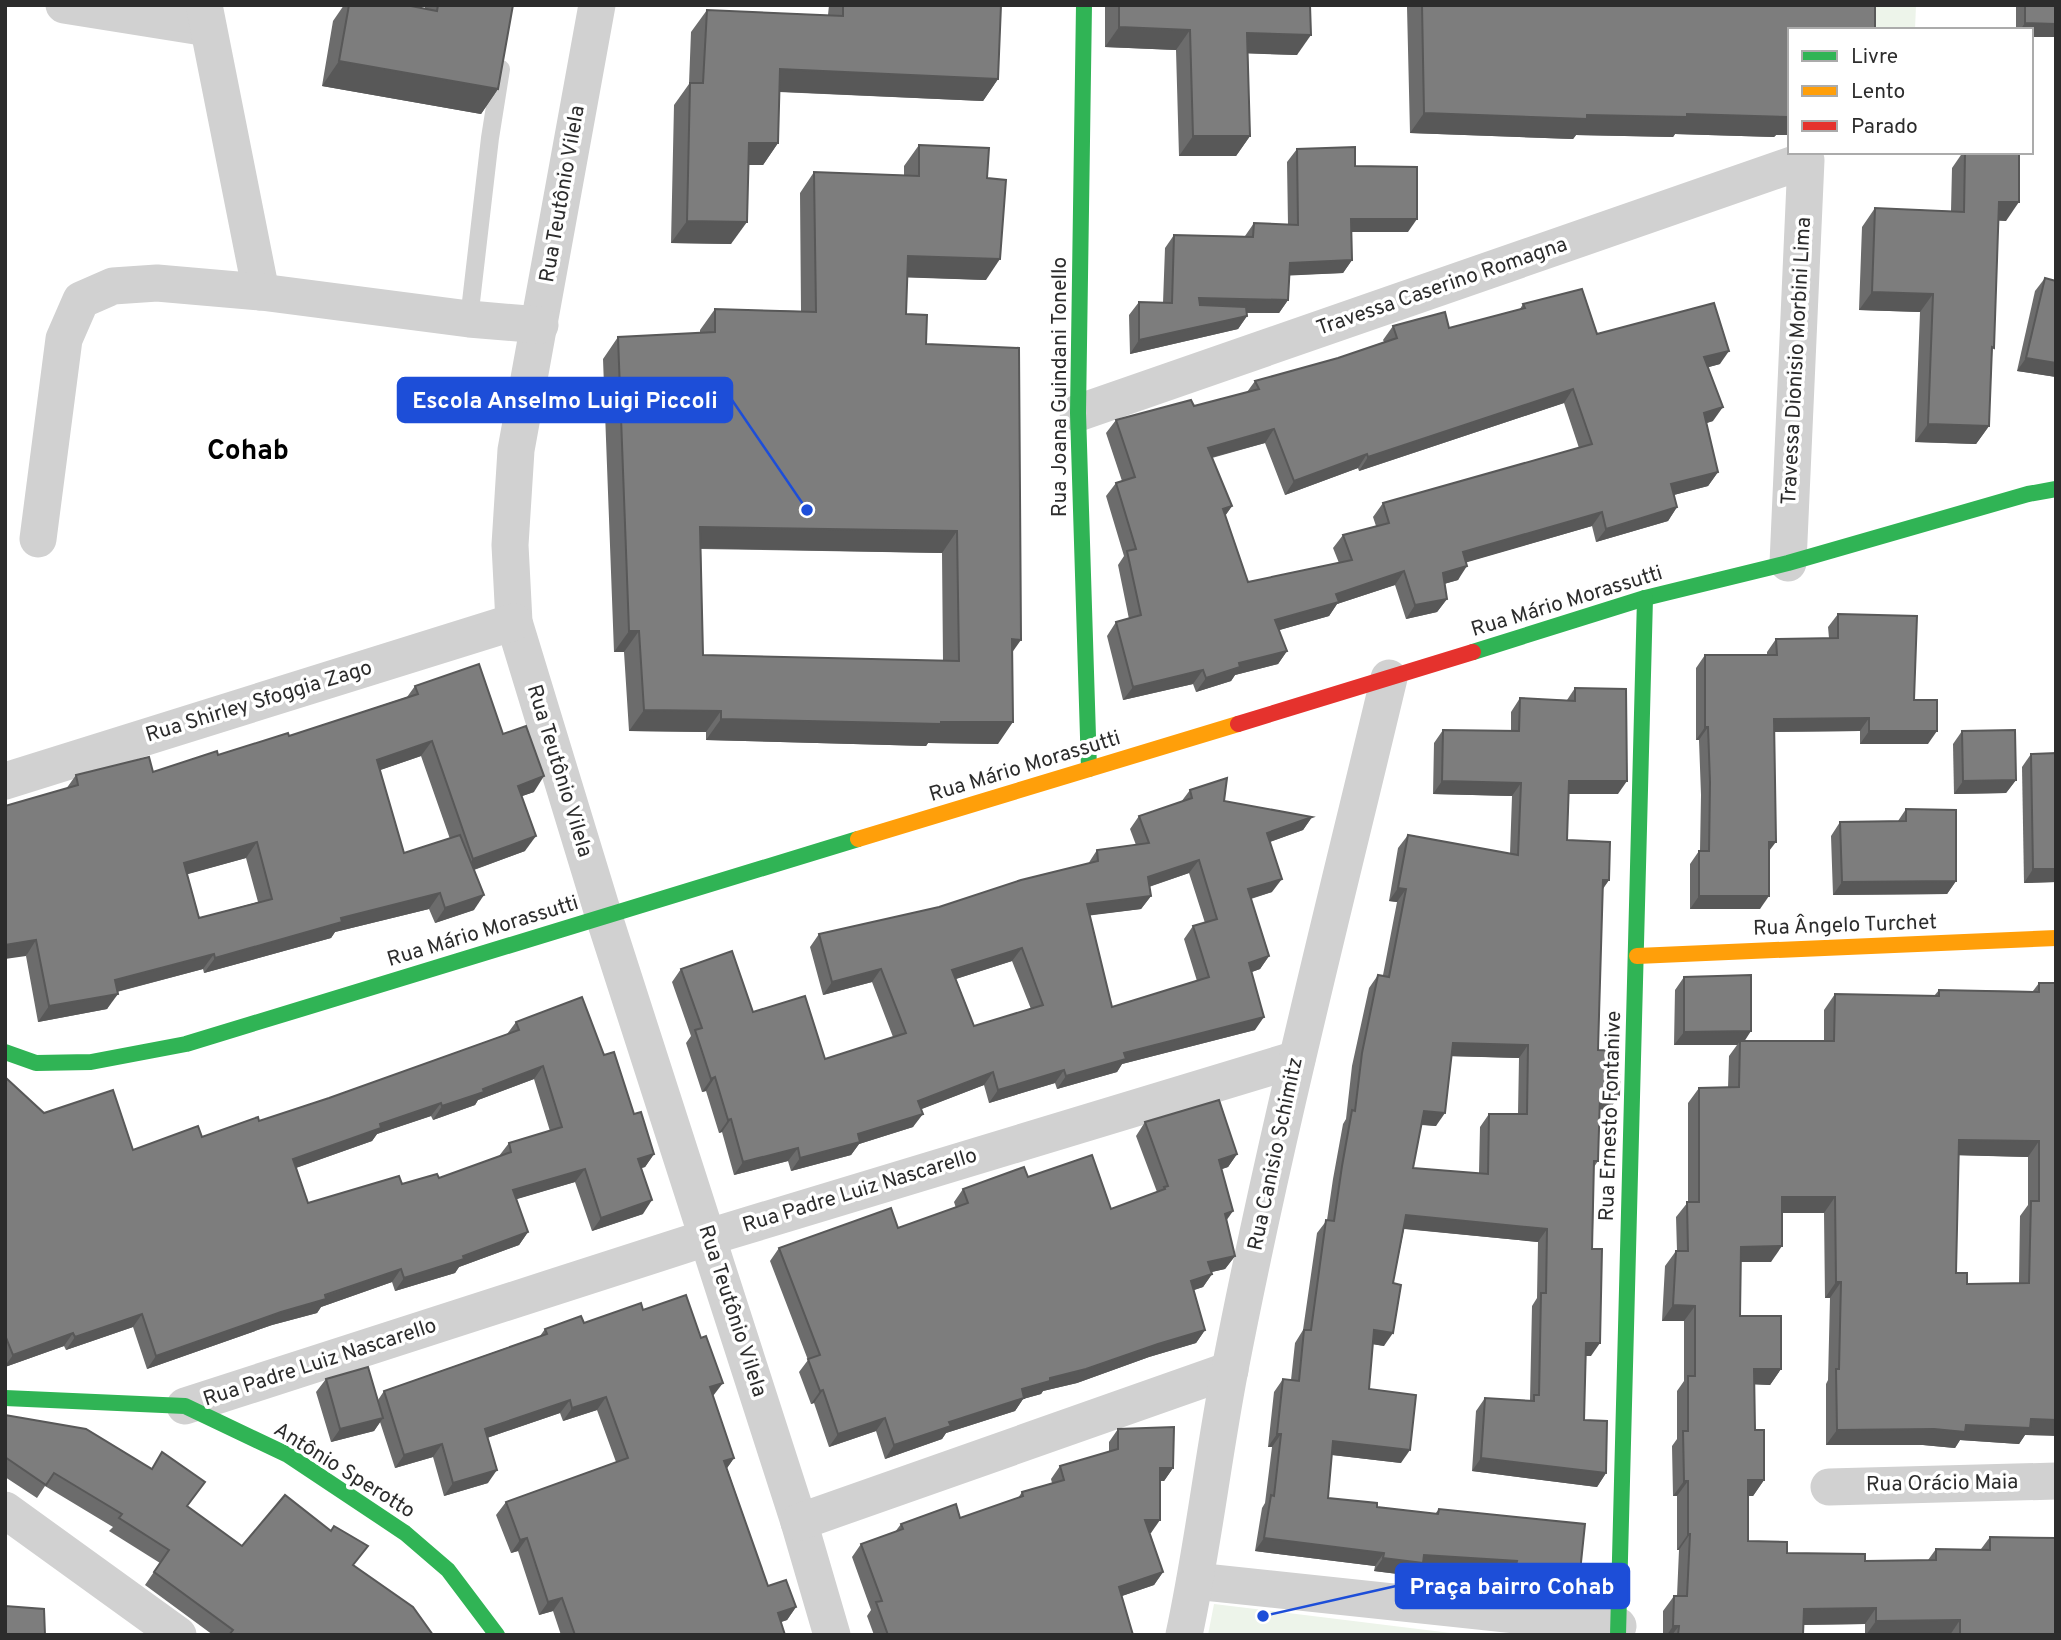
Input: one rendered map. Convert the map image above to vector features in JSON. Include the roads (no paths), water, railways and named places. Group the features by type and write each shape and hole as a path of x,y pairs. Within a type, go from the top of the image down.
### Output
{"main road":[{"name":"Rua Joana Guindani Tonello","path":"1083,5 1078,413 1089,769"},
{"name":"Rua Mário Morassutti","path":"5,1052 36,1063 91,1062 186,1044 1644,598 1788,562 2028,494 2056,489"},
{"name":"Rua Ernesto Fontanive","path":"1618,1630 1644,598"},
{"name":"Rua Ângelo Turchet","path":"1637,956 2056,938"},
{"name":"Antônio Sperotto","path":"5,1398 186,1406 288,1455 405,1533 448,1570 497,1635"}],"street":[{"path":"64,5 206,17 261,292"},
{"name":"Rua Teutônio Vilela","path":"597,5 516,450 510,545 514,622 604,917 709,1237 832,1635"},
{"name":"Travessa Caserino Romagna","path":"1078,413 1806,160"},
{"name":"Travessa Dionisio Morbini Lima","path":"1788,562 1806,160"},
{"path":"38,539 64,339 81,300 113,286 157,283 261,292 469,319 540,325"},
{"name":"Rua Shirley Sfoggia Zago","path":"5,781 514,622"},
{"name":"Rua Canisio Schimitz","path":"1184,1635 1230,1370 1297,1059 1389,678"},
{"name":"Rua Padre Luiz Nascarello","path":"186,1406 709,1237 1297,1059"},
{"path":"799,1522 1230,1370"},
{"name":"Rua Orácio Maia","path":"1829,1487 2056,1481"},
{"path":"5,1510 178,1635"},
{"path":"1195,1581 1618,1630"}],"lane":[{"path":"469,319 490,138 505,45"}],"place":[{"name":"Escola Anselmo Luigi Piccoli","path":"807,510"},
{"name":"Praça bairro Cohab","path":"1263,1616"}],"district":[{"name":"Cohab","path":"248,452"}]}
